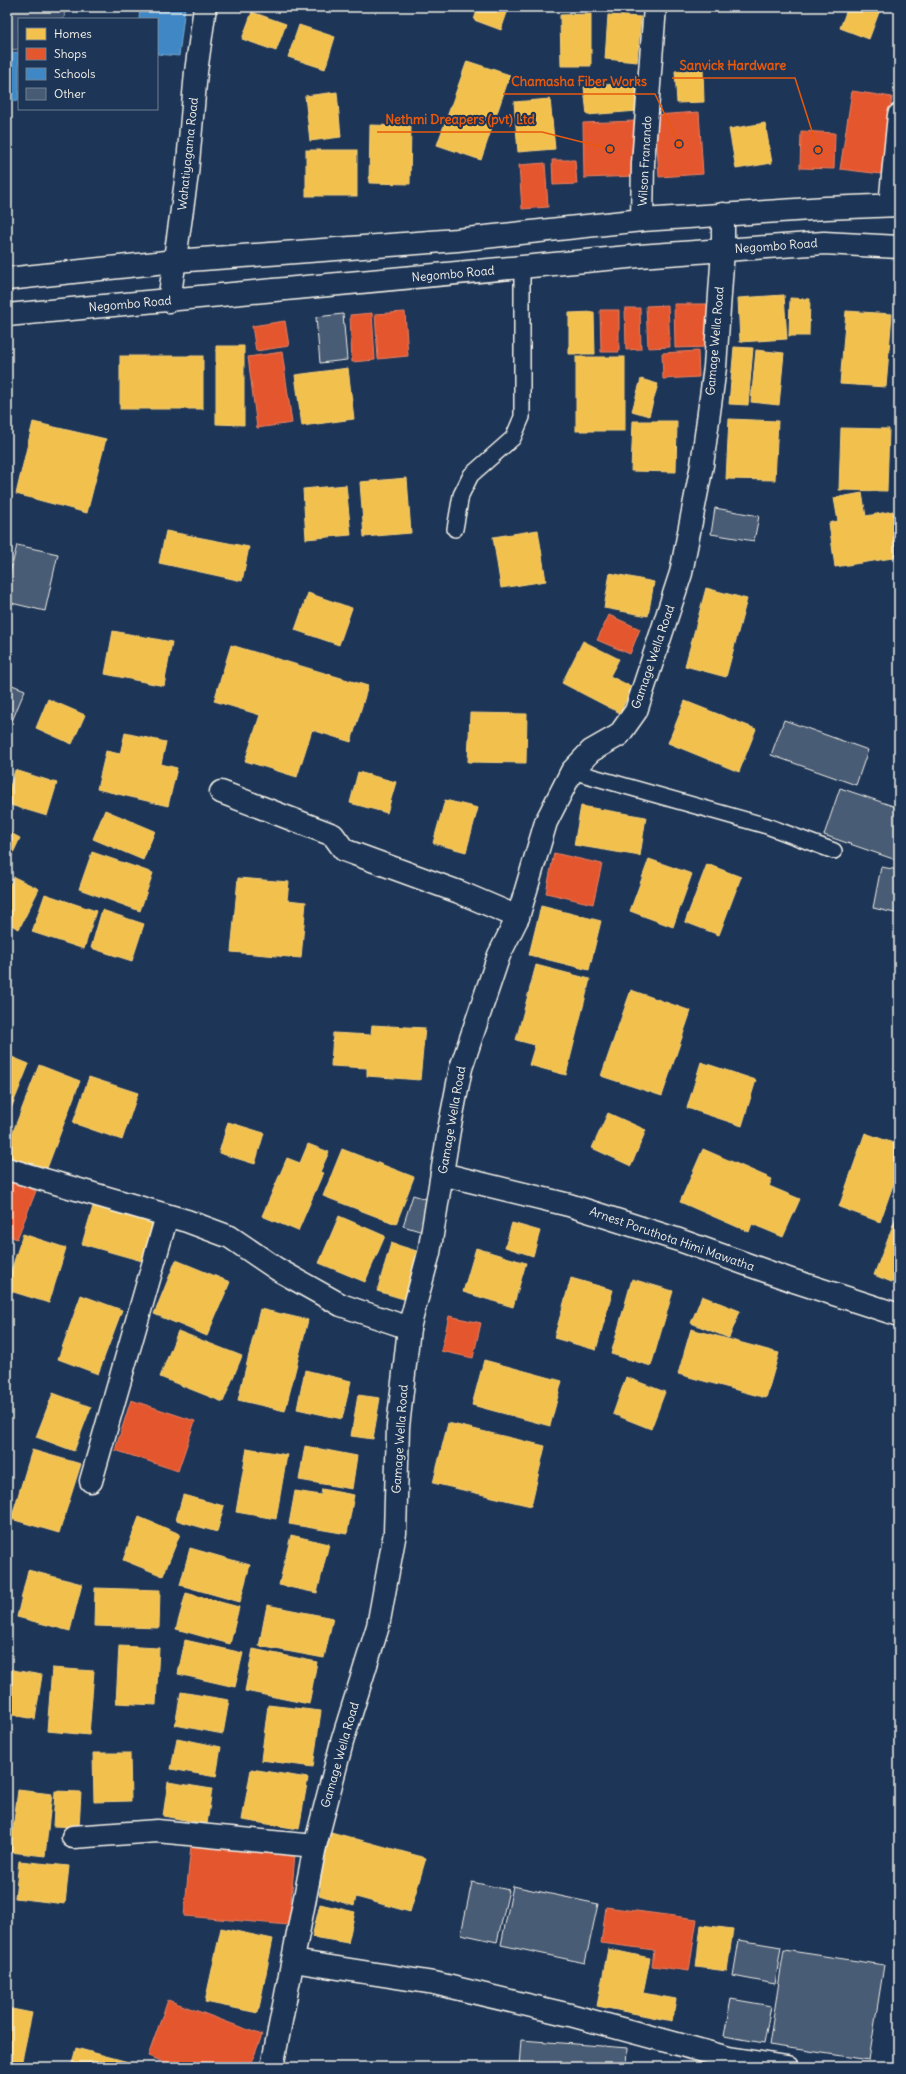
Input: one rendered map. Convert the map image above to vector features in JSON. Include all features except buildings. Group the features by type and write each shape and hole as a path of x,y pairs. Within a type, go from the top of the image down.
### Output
{"main road":[{"name":"Wahatiyagama Road","path":"169,300 185,189 196,72 205,7"},
{"name":"Wilson Franando","path":"642,220 643,163 656,7"},
{"path":"7,279 175,261 457,240 642,220 895,205 899,115"},
{"name":"Gamage Wella Road","path":"272,2067 315,1846 342,1742 378,1626 381,1611 395,1533 398,1427 409,1328 429,1253 461,1068 499,955 518,917 546,822 572,771 591,751 619,735 636,711 680,573 702,465 715,367 723,250 723,214"},
{"name":"Negombo Road","path":"7,315 723,250 824,243 899,247"},
{"path":"221,792 332,835 344,850 459,892 518,917"},
{"path":"7,1169 167,1216 230,1237 277,1269 341,1305 409,1328"},
{"name":"Arnest Poruthota Himi Mawatha","path":"442,1174 569,1205 679,1240 791,1280 899,1315"},
{"path":"92,1481 167,1216"},
{"path":"73,1837 157,1831 315,1846"},
{"path":"293,1961 434,1983 570,2015 730,2058 787,2067"}],"lane":[{"path":"455,529 461,495 471,475 513,438 522,417 522,268"},
{"path":"572,771 767,826 834,851"}],"shaded area":[{"path":"7,7 65,7 64,18 18,18 18,49 7,50"}],"place":[{"name":"Chamasha Fiber Works","path":"679,144"},
{"name":"Nethmi Dreapers (pvt) Ltd","path":"610,149"},
{"name":"Sanvick Hardware","path":"818,150"}]}
